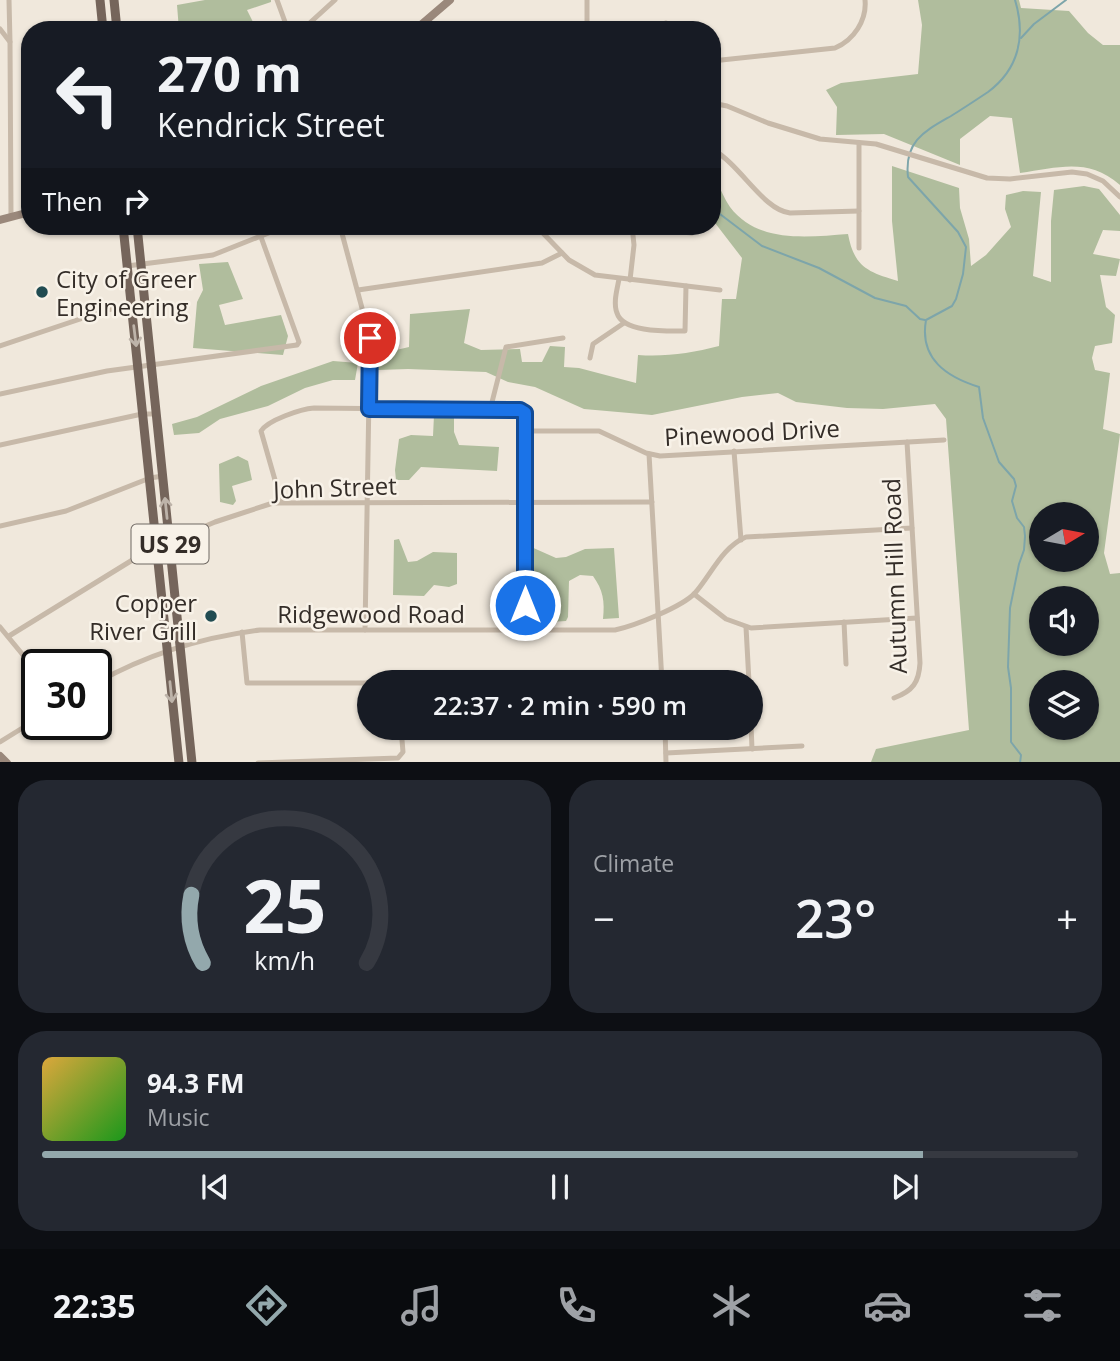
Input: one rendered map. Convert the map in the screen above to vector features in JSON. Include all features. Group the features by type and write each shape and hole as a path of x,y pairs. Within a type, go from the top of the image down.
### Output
{"main road":[{"path":"100,0 102,21"},
{"path":"114,0 116,21"},
{"path":"426,21 450,0"},
{"path":"0,220 21,214"},
{"name":"US 29","path":"124,235 179,762"},
{"name":"US 29","path":"138,235 192,762"},
{"path":"0,756 7,762"}],"street":[{"path":"9,0 11,217"},
{"path":"277,0 285,21"},
{"path":"312,21 335,0"},
{"path":"587,0 587,21"},
{"path":"721,60 835,48 847,42 861,23 865,0"},
{"path":"0,29 9,42"},
{"path":"721,105 820,139 876,144 968,173 994,178 1010,179 1072,172 1087,174 1103,181 1120,197"},
{"path":"859,143 859,248"},
{"path":"721,155 732,163 770,206 780,212 859,211"},
{"path":"127,266 213,256 266,235"},
{"path":"343,235 370,338 365,630"},
{"path":"544,235 562,254 590,273 619,279 720,290"},
{"path":"630,280 633,235"},
{"path":"0,394 89,375 297,345 299,342 293,323 262,237"},
{"path":"358,290 542,263 562,254"},
{"path":"619,279 616,309 624,323 637,328 685,331 686,286"},
{"path":"0,346 107,310 145,302"},
{"path":"590,358 593,344 624,323"},
{"path":"490,410 506,347 563,338"},
{"path":"281,501 261,435 263,428 309,408 522,410 526,432 525,631"},
{"path":"0,444 142,414 157,414"},
{"name":"Pinewood Drive","path":"526,432 599,431 649,454 660,456 944,440"},
{"name":"Autumn Hill Road","path":"894,698 906,694 919,677 907,442"},
{"path":"734,452 741,540"},
{"path":"649,454 661,670"},
{"path":"0,526 66,511 150,478 163,476"},
{"name":"John Street","path":"9,636 157,546 215,522 281,501 652,502"},
{"path":"912,528 752,537 741,540 715,565 694,594 714,611 746,627 917,618"},
{"name":"Ridgewood Road","path":"112,675 180,648 260,630 608,631 629,627 694,594"},
{"path":"844,622 846,664"},
{"path":"0,627 21,651"},
{"path":"746,627 748,670"},
{"path":"242,632 247,683 357,683"},
{"path":"0,742 21,729"},
{"path":"258,762 396,758 403,752 402,740"},
{"path":"665,740 666,762"},
{"path":"752,740 752,749"},
{"path":"666,753 802,746"}],"green space":[{"path":"205,0 271,0 247,10 252,21 178,21 177,5"},
{"path":"918,0 1019,0 1021,8 1069,11 1088,33 1103,45 1120,45 1120,185 1108,176 1084,168 1060,167 1020,173 1012,118 990,116 960,139 960,165 884,134 836,135 837,107 826,90 841,83 918,74 922,25"},
{"path":"892,166 959,188 960,208 969,239 971,266 986,255 1011,227 1005,209 1006,195 1023,191 1041,192 1033,276 1051,282 1054,190 1084,186 1099,189 1120,215 1120,231 1103,230 1093,254 1120,259 1116,276 1100,275 1106,307 1115,315 1112,343 1095,346 1092,358 1095,370 1110,373 1103,429 1120,434 1104,553 1110,574 1120,573 1120,762 871,762 876,749 969,730 946,419 935,404 883,409 847,408 796,402 778,393 742,397 652,415 584,409 535,387 508,382 486,372 378,370 379,354 409,347 410,314 470,309 464,343 481,350 520,349 522,362 542,362 550,346 565,347 564,367 579,368 636,383 638,355 679,354 719,346 722,299 736,299 742,258 721,231 721,190 730,207 741,219 769,233 800,237 848,234 859,261 864,267 898,281 892,221"},
{"path":"228,262 243,299 219,305 225,325 281,315 288,336 283,355 193,348 197,302 203,290 199,264"},
{"path":"333,361 358,363 355,380 333,380 305,388 268,406 220,419 199,433 174,435 172,424 197,417 261,386"},
{"path":"434,415 454,417 454,432 459,445 499,447 497,471 421,467 409,480 396,480 399,439 411,435 433,436"},
{"path":"238,456 248,461 252,480 232,486 236,501 233,505 220,502 219,464"},
{"path":"399,539 408,562 417,561 433,552 457,553 457,584 449,587 434,585 424,596 393,595 394,540"},
{"path":"529,546 556,558 585,549 614,548 619,618 603,619 603,601 599,586 593,576 580,575 569,581 566,621 533,623 529,617"}],"waterway":[{"path":"1015,0 1020,26 1019,39 1017,51 1007,73 988,92 918,139 909,154 908,177 958,232 966,247 963,274 956,299 952,306 926,320 927,346 931,356 946,372 979,387 983,418 999,462 1014,479 1016,486 1012,501 1017,518 1024,527 1024,550 1010,608 1008,667 1011,688 1011,742 1021,755 1020,762"},
{"path":"1021,38 1034,24 1066,0"},
{"path":"721,215 762,246 819,268 875,298 906,306 920,319 925,320"}],"place":[{"name":"City of Greer Engineering","path":"42,292"},
{"name":"Copper River Grill","path":"211,616"}],"route":[{"path":"370,338 369,409 522,410 525,413 525,605"}]}
